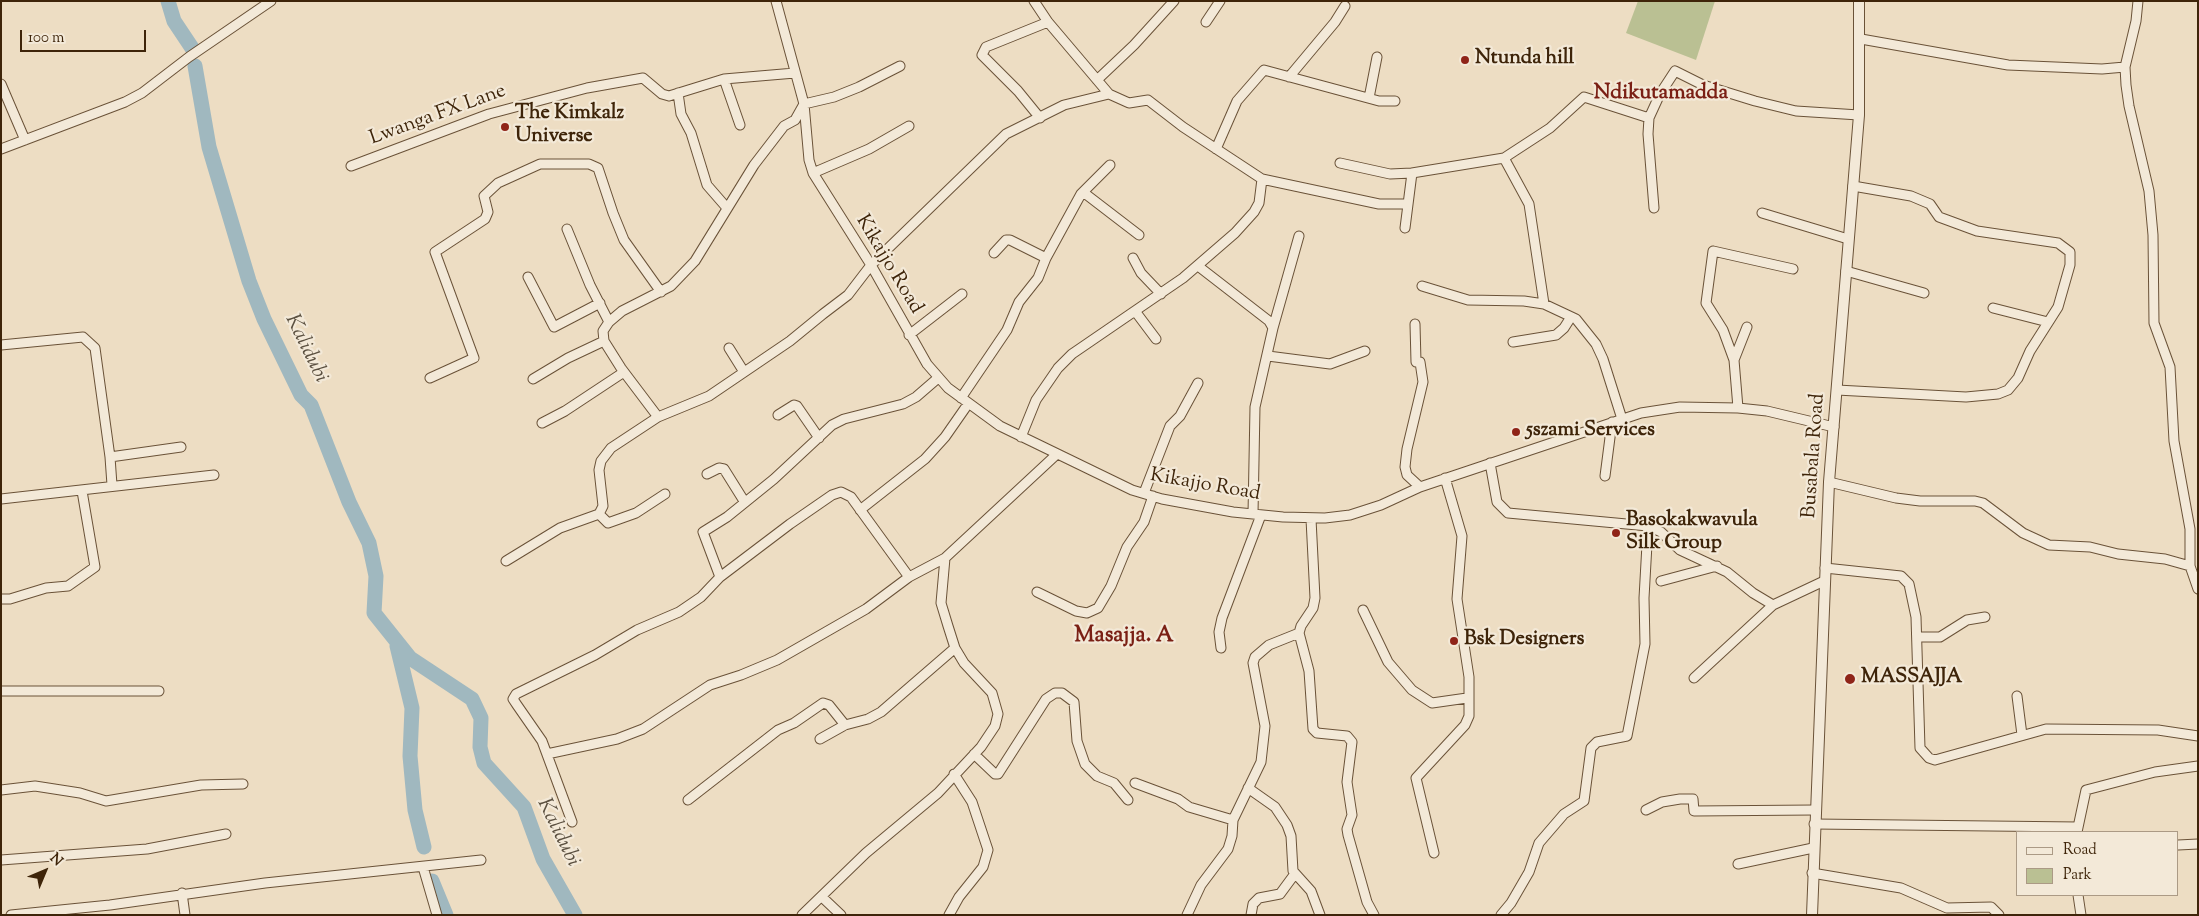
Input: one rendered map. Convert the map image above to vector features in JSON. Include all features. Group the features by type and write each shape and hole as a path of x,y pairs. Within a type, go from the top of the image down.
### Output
{"street":[{"path":"1,149 107,110 142,93 189,57 271,1"},
{"name":"Kikajjo Road","path":"776,1 804,104 809,160 813,173 871,265 909,335 938,378 965,401 1000,426 1144,493 1257,514 1311,519 1350,515 1381,505 1445,478 1641,412 1680,406 1738,408 1767,411 1834,427"},
{"path":"1034,1 1048,22 1109,94 1129,102 1148,100 1216,149 1262,179 1379,204 1407,204"},
{"path":"1097,80 1134,45 1174,1"},
{"path":"1206,22 1220,1"},
{"name":"Busabala Road","path":"1812,915 1814,810 1829,482 1859,115 1859,1"},
{"path":"2138,1 2135,29 2126,67 2128,106 2149,191 2153,235 2154,323 2171,375 2174,440 2190,529 2190,566 2198,588"},
{"path":"1289,77 1335,22 1345,6"},
{"path":"1040,118 1018,91 982,55 986,47 1048,22"},
{"path":"1860,39 2008,65 2102,69 2126,67"},
{"path":"1369,98 1377,57"},
{"path":"658,417 624,372 604,341 603,331 609,322 622,312 661,292 695,261 754,165 784,126 795,120 804,104 834,97 859,87 900,66"},
{"path":"1216,149 1237,101 1264,70 1379,101 1395,100"},
{"path":"1654,208 1648,134 1649,118 1660,94 1675,71 1703,85 1780,107 1859,115"},
{"name":"Lwanga FX Lane","path":"351,166 490,114 587,88 643,78 662,94 669,96 724,80 795,72"},
{"path":"724,80 740,125"},
{"path":"1,84 25,140"},
{"path":"678,93 680,114 691,133 700,168 707,185 727,208"},
{"path":"506,561 560,528 599,514 602,506 598,481 601,461 611,448 658,417 709,396 790,341 848,295 871,265 1006,134 1064,105 1109,94"},
{"path":"1340,163 1390,174 1412,173 1504,158 1550,128 1584,97 1649,118"},
{"path":"813,173 869,149 909,126"},
{"path":"1504,158 1529,204 1544,304"},
{"path":"430,378 474,358 435,252 486,220 488,212 484,196 498,183 540,164 589,164 598,168 612,213 624,240 661,292"},
{"path":"860,510 925,459 945,437 1007,330 1019,302 1038,278 1046,258 1083,192 1110,164"},
{"path":"1406,228 1407,204 1412,173"},
{"path":"1021,437 1036,400 1058,368 1072,354 1161,294 1198,266 1235,233 1254,212 1259,203 1262,179"},
{"path":"1837,390 1966,397 1998,394 2008,390 2018,378 2030,351 2058,306 2069,270 2070,252 2058,243 1977,232 1939,217 1930,204 1911,196 1853,186"},
{"path":"1083,192 1139,234"},
{"path":"1762,213 1848,239"},
{"path":"567,229 609,322"},
{"path":"1221,648 1219,632 1222,618 1257,514 1255,407 1273,328 1299,236"},
{"path":"994,254 1006,240 1010,240 1046,258"},
{"path":"1738,408 1734,360 1723,330 1706,303 1713,251 1793,269"},
{"path":"1133,258 1141,273 1161,294"},
{"path":"1198,266 1269,321 1273,328"},
{"path":"1846,271 1924,293"},
{"path":"528,277 554,327 600,303"},
{"path":"1422,286 1468,300 1524,301 1544,304 1572,317 1586,330 1596,344 1603,359 1622,418"},
{"path":"909,335 962,294"},
{"path":"1993,308 2048,322"},
{"path":"1135,311 1156,338"},
{"path":"1513,342 1556,335 1572,317"},
{"path":"1415,324 1416,362 1420,362 1423,382 1407,450 1406,467 1407,476 1420,487"},
{"path":"1734,360 1747,327"},
{"path":"1,345 83,337 95,348 112,485"},
{"path":"533,378 568,358 604,341"},
{"path":"728,348 744,372"},
{"path":"1268,356 1330,364 1365,351"},
{"path":"542,423 565,411 624,372"},
{"path":"720,577 703,532 727,517 774,479 832,425 844,419 878,412 916,397 938,378"},
{"path":"1144,493 1170,426 1180,416 1198,383"},
{"path":"778,415 794,405 797,406 819,438"},
{"path":"1605,476 1612,422"},
{"path":"110,457 182,447"},
{"path":"547,754 617,739 643,729 710,685 777,660 866,609 909,578 945,558 1057,454"},
{"path":"1490,463 1497,502 1508,513 1648,526 1660,532 1680,550 1717,566 1773,605"},
{"path":"707,474 719,468 724,469 744,502"},
{"path":"1,499 214,475"},
{"path":"1434,854 1416,778 1467,723 1469,677 1457,599 1462,536 1445,478"},
{"path":"1829,482 1896,498 1920,501 1975,501 1983,504 2023,533 2048,546 2090,548 2118,554 2164,559 2190,566"},
{"path":"1,600 46,588 68,586 95,567 82,491"},
{"path":"572,822 547,754 537,733 514,699 516,694 595,655 637,630 679,612 701,597 720,577 832,494 846,493 909,578"},
{"path":"599,514 608,523 636,512 665,494"},
{"path":"1037,592 1076,611 1087,613 1098,608 1111,586 1127,547 1144,522 1153,496"},
{"path":"1311,519 1315,598 1313,608 1301,626 1299,633 1309,671 1314,732 1342,734 1351,738 1347,782 1352,815 1347,829 1367,902 1374,915"},
{"path":"1501,915 1511,903 1529,872 1539,843 1564,814 1584,801 1591,748 1597,742 1627,736 1645,644 1644,598 1648,526"},
{"path":"802,915 866,853 938,793 974,754 995,726 998,714 992,693 964,663 955,648 941,603 945,558"},
{"path":"1661,581 1717,566"},
{"path":"1825,568 1901,576 1909,584 1916,617 1920,748 1924,755 1935,760 2022,734 2046,729 2158,730 2198,736"},
{"path":"1694,678 1773,605 1824,581"},
{"path":"1363,610 1388,662 1412,690 1432,703 1467,698"},
{"path":"1917,637 1940,637 1967,620 1985,617"},
{"path":"1187,915 1201,885 1228,849 1232,836 1232,820 1261,762 1266,737 1253,664 1262,649 1299,633"},
{"path":"820,739 845,725 868,719 892,705 955,648"},
{"path":"1,691 159,691"},
{"path":"974,754 995,774 998,774 1046,699 1055,693 1062,693 1074,702 1077,741 1085,764 1097,776 1114,783 1128,800"},
{"path":"2017,696 2022,734"},
{"path":"688,800 778,730 794,723 823,702 829,705 845,725"},
{"path":"1814,824 2078,830 2086,790 2154,772 2198,766"},
{"path":"948,915 959,897 983,867 988,850 972,802 954,774"},
{"path":"1135,783 1178,800 1189,807 1232,820"},
{"path":"1,790 35,786 80,793 106,801 201,785 243,784"},
{"path":"1248,788 1275,808 1287,825 1291,836 1294,875 1311,891 1320,915"},
{"path":"1646,810 1662,802 1680,799 1693,799 1694,811 1814,810"},
{"path":"1,860 147,850 226,834"},
{"path":"2179,845 2198,844"},
{"path":"1738,864 1813,848"},
{"path":"11,915 65,912 182,893 481,860"},
{"path":"423,867 438,915"},
{"path":"1812,873 1901,888 1947,908 1991,907 1999,915"},
{"path":"1251,915 1254,904 1259,898 1280,894 1294,875"},
{"path":"182,893 185,915"},
{"path":"2078,896 2081,915"},
{"path":"822,897 841,915"}],"green space":[{"path":"1638,1 1715,1 1696,60 1626,33"}],"waterway":[{"name":"Kalidubi","path":"168,1 174,21 192,48"},
{"name":"Kalidubi","path":"195,66 209,147 249,281 264,319 301,395 311,405 349,502 369,543 376,576 374,613 410,658 472,699 481,718 480,747 484,763 524,807 543,859 575,915"},
{"name":"Kalidubi","path":"397,646 412,708 410,756 415,810 424,847"},
{"name":"Kalidubi","path":"432,881 446,915"}],"place":[{"name":"Ntunda hill","path":"1465,60"},
{"name":"The Kimkalz Universe","path":"505,127"},
{"name":"5szami Services","path":"1516,432"},
{"name":"Basokakwavula Silk Group","path":"1616,533"},
{"name":"Bsk Designers","path":"1454,641"},
{"name":"MASSAJJA","path":"1850,679"}],"district":[{"name":"Ndikutamadda","path":"1661,94"},
{"name":"Masajja. A","path":"1124,637"}]}
